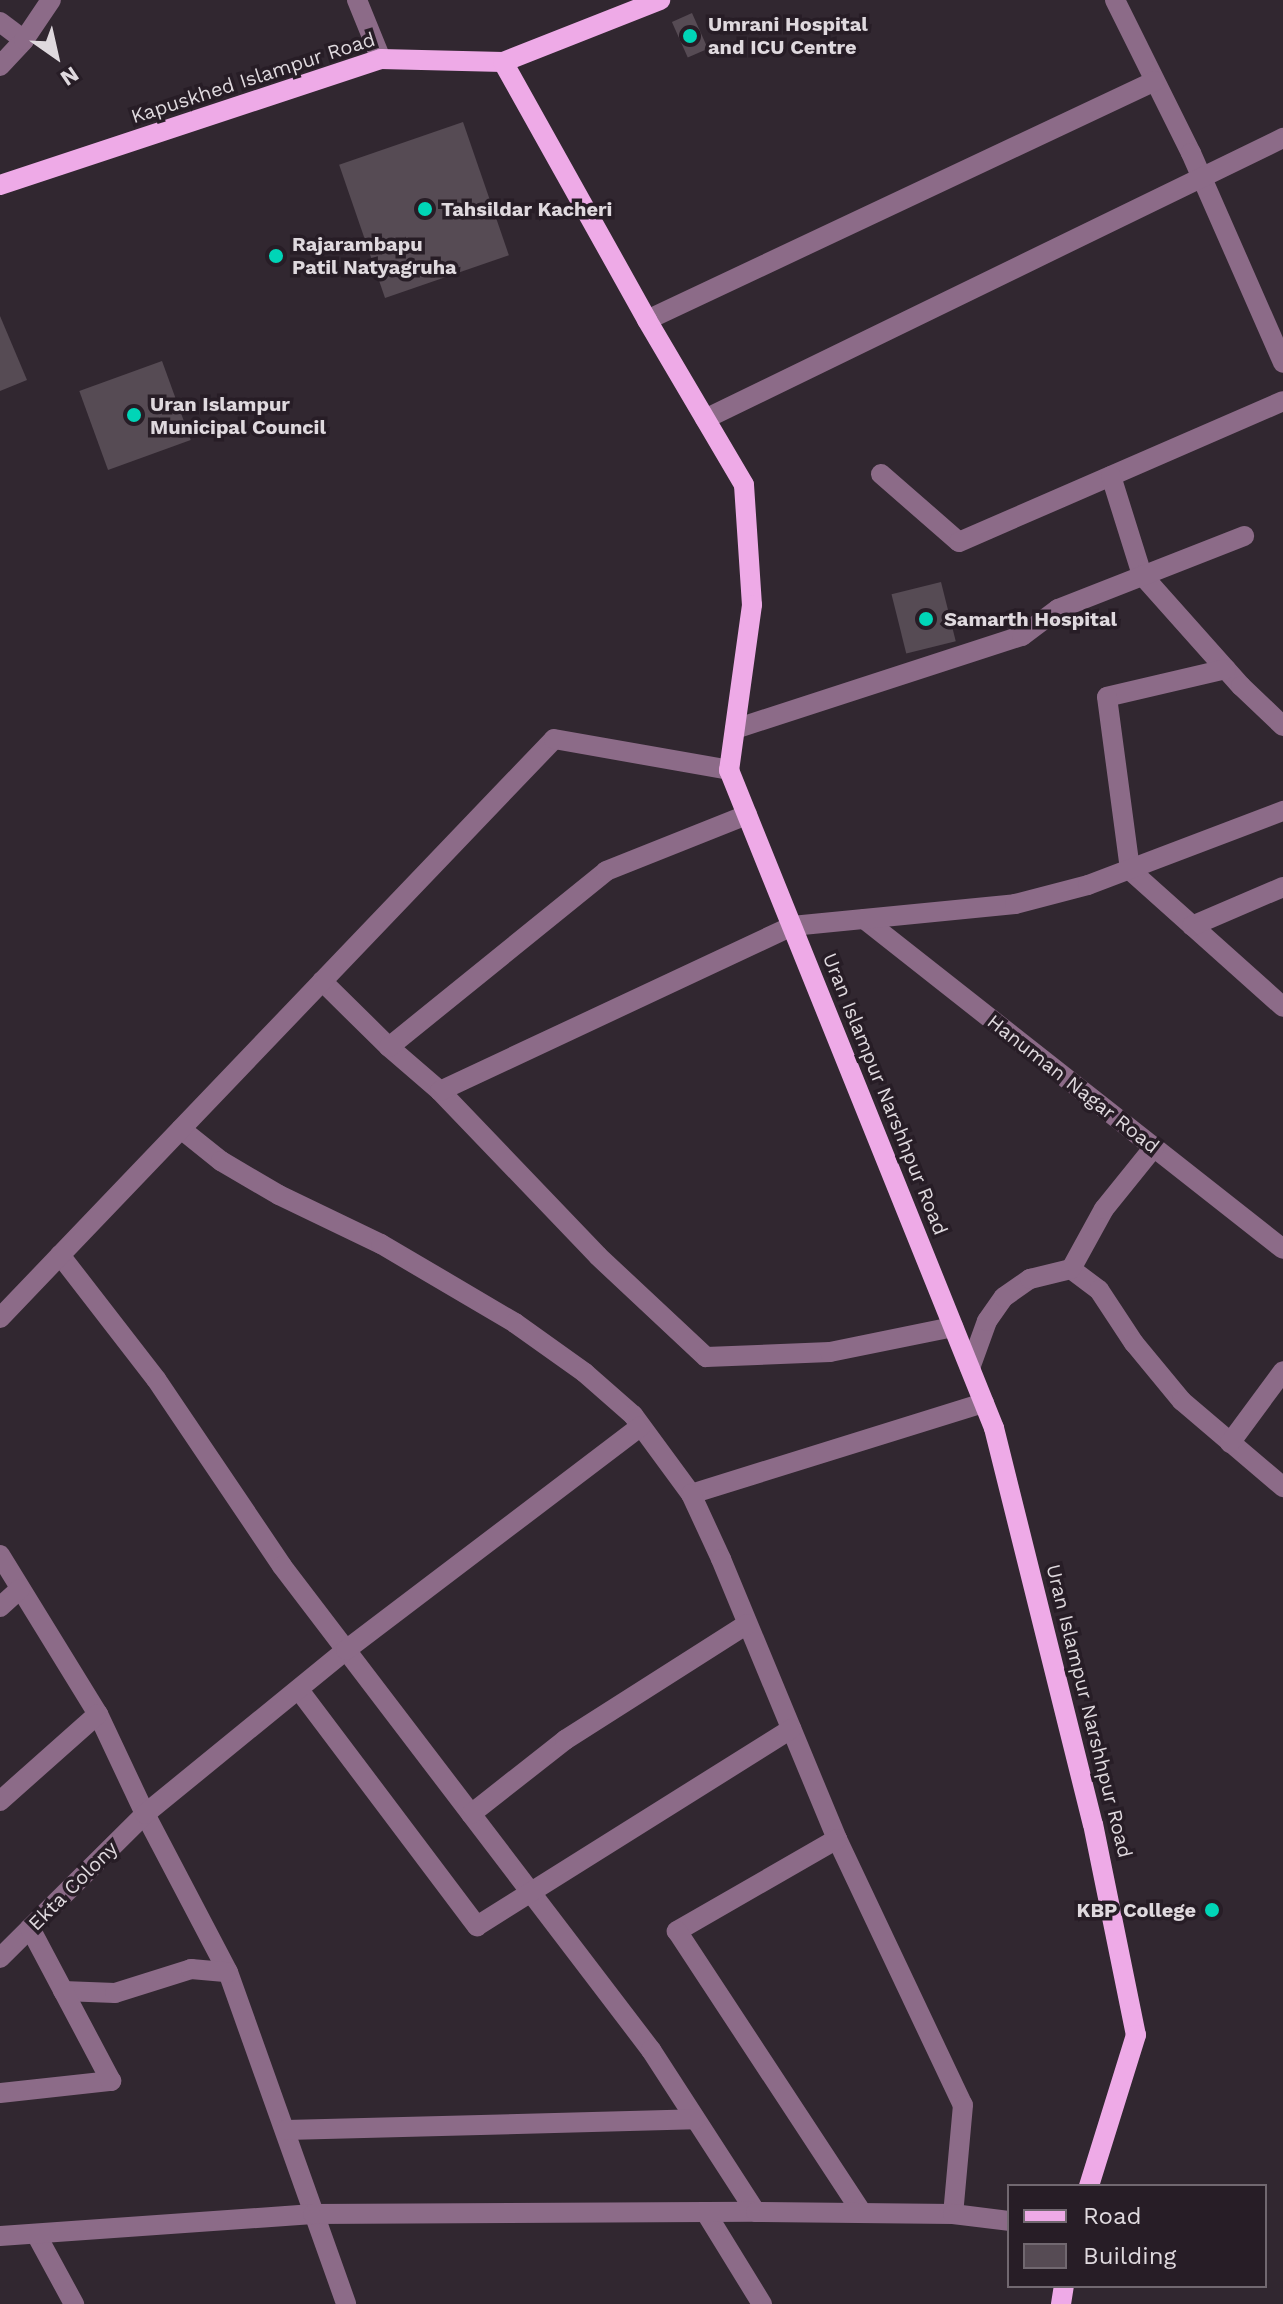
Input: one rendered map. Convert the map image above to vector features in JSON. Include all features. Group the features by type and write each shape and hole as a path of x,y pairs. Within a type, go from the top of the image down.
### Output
{"main road":[{"name":"Kapuskhed Islampur Road","path":"0,185 381,59 503,62 660,0"},
{"path":"503,62 647,320 744,485 752,605 729,770"},
{"name":"Uran Islampur Narshhpur Road","path":"729,770 994,1428 1093,1824 1136,2035 1090,2184"}],"street":[{"path":"0,66 24,40 51,0"},
{"path":"357,0 381,59"},
{"path":"1115,0 1201,175 1283,363"},
{"path":"0,22 24,40"},
{"path":"647,320 1155,81"},
{"path":"705,419 1201,175 1283,138"},
{"path":"881,474 959,542 1283,401"},
{"path":"1111,476 1142,575 1226,669 1283,726"},
{"path":"735,729 1022,636 1058,609 1244,536"},
{"path":"1226,669 1107,697 1130,870 1283,1007"},
{"path":"0,1318 554,739 729,770"},
{"path":"440,1091 792,926 1015,904 1130,870 1283,811"},
{"path":"389,1047 606,871 747,815"},
{"path":"1192,926 1283,887"},
{"name":"Hanuman Nagar Road","path":"864,919 1283,1249"},
{"path":"322,981 389,1047 440,1091 598,1256 706,1357 830,1352 953,1327"},
{"path":"181,1129 233,1168 381,1244 515,1323 585,1373 641,1426 691,1494 837,1839 963,2105 953,2214"},
{"path":"970,1368 987,1321 1004,1297 1030,1279 1071,1269 1104,1209 1154,1147"},
{"path":"60,1255 156,1379 251,1523 651,2050 756,2212"},
{"path":"1071,1269 1099,1290 1134,1343 1182,1401 1283,1487"},
{"path":"1230,1443 1283,1371"},
{"path":"691,1494 984,1403"},
{"name":"Ekta Colony","path":"0,1958 145,1814 346,1650 641,1426"},
{"path":"0,1555 98,1714 145,1814 228,1972 346,2304"},
{"path":"0,1607 20,1589"},
{"path":"471,1814 565,1740 747,1624"},
{"path":"299,1690 477,1926 791,1729"},
{"path":"0,1801 98,1714"},
{"path":"837,1839 677,1931 862,2213"},
{"path":"0,2093 111,2081 30,1928"},
{"path":"63,1991 115,1993 191,1969 228,1972"},
{"path":"286,2130 695,2119"},
{"path":"706,2213 762,2304"},
{"path":"0,2236 313,2214 862,2213 953,2214 1007,2221"},
{"path":"36,2234 74,2304"}],"building":[{"path":"692,13 708,49 688,58 672,22"},
{"name":"Tahsildar Kacheri","path":"463,122 509,255 385,298 339,165"},
{"path":"0,316 27,380 0,391"},
{"name":"Uran Islampur Municipal Council","path":"162,361 191,440 108,470 79,391"},
{"path":"941,582 956,641 906,654 892,594"}],"place":[{"name":"Umrani Hospital and ICU Centre","path":"690,36"},
{"name":"Tahsildar Kacheri","path":"425,209"},
{"name":"Rajarambapu Patil Natyagruha","path":"276,256"},
{"name":"Uran Islampur Municipal Council","path":"134,415"},
{"name":"Samarth Hospital","path":"926,619"},
{"name":"KBP College","path":"1212,1910"}]}
